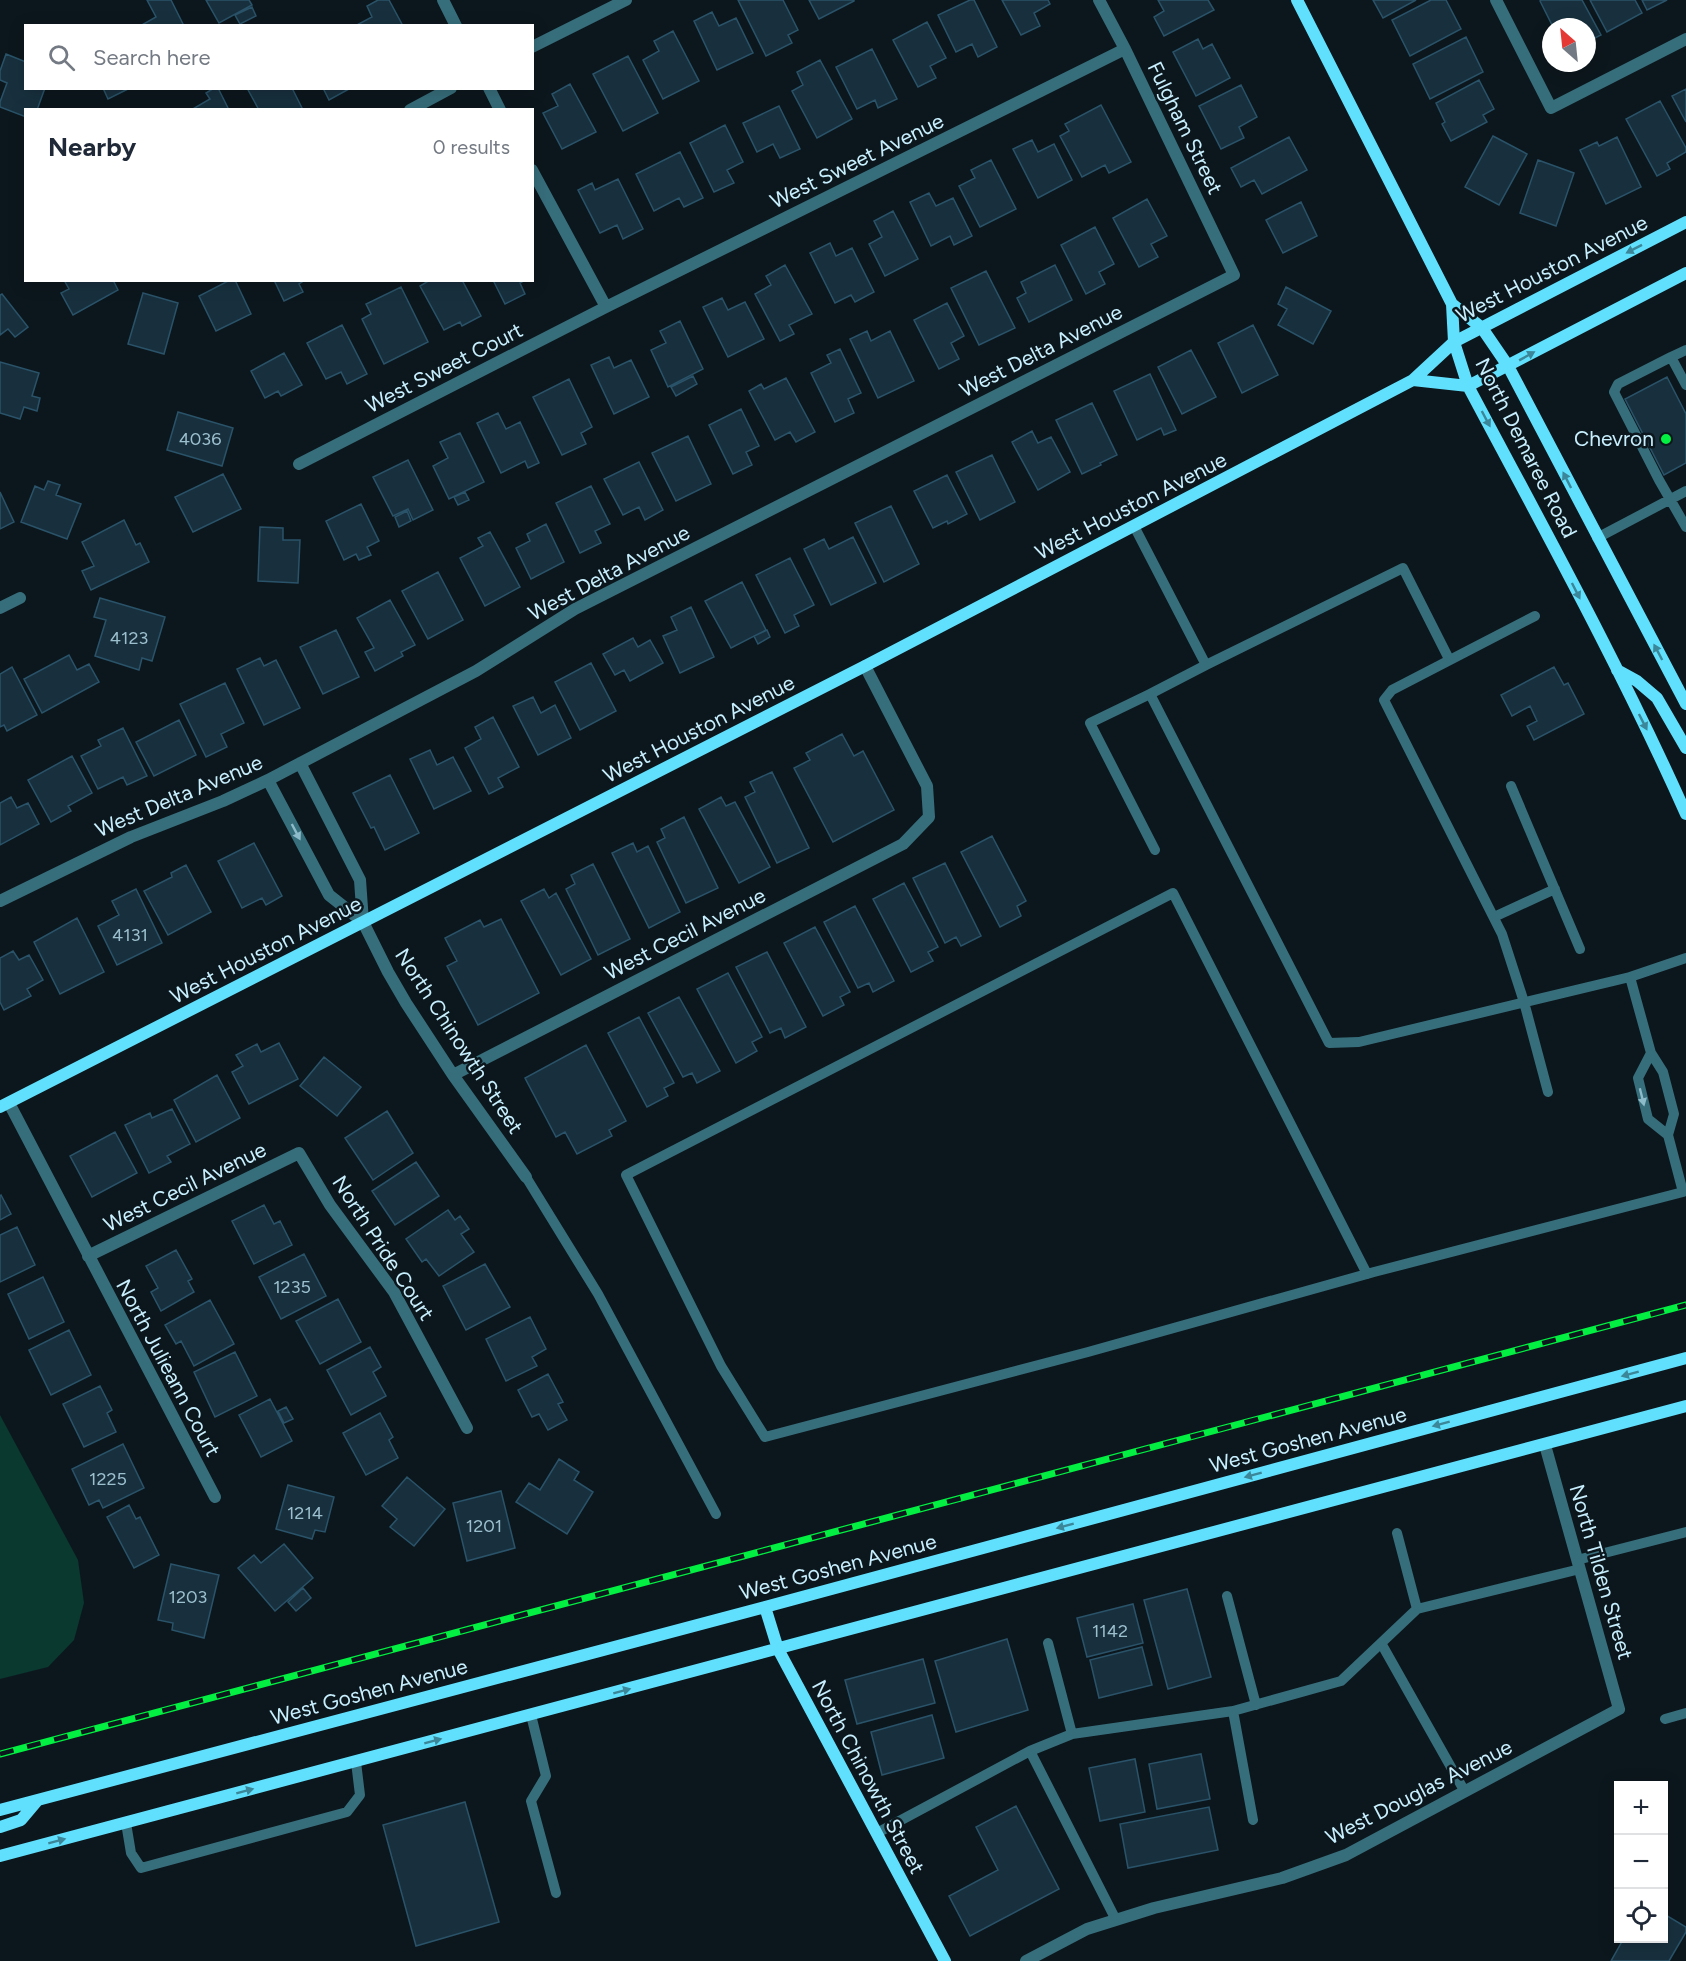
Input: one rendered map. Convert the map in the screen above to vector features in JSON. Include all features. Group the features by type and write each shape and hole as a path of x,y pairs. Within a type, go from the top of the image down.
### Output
{"main road":[{"name":"North Demaree Road","path":"1297,0 1452,304 1454,342 1468,386 1617,670 1686,814"},
{"name":"West Houston Avenue","path":"5,1105 865,666 1413,381 1454,342 1686,222"},
{"path":"1413,381 1468,386 1686,273"},
{"path":"1452,304 1482,328 1508,366 1686,704"},
{"path":"1617,670 1637,681 1657,698 1686,748"},
{"name":"West Goshen Avenue","path":"0,1810 765,1607 1686,1358"},
{"path":"0,1856 1686,1406"},
{"name":"North Chinowth Street","path":"765,1607 778,1649 945,1961"},
{"path":"0,1827 21,1820 37,1800"}],"street":[{"path":"442,0 455,24"},
{"path":"534,46 626,0"},
{"name":"Fulgham Street","path":"1099,0 1234,275"},
{"path":"1496,0 1551,108 1686,39"},
{"name":"West Sweet Avenue","path":"606,307 1125,49"},
{"path":"414,108 447,90"},
{"path":"490,90 499,108"},
{"path":"534,174 606,307"},
{"name":"West Delta Avenue","path":"0,901 130,837 223,801 268,780 476,671 575,609 1234,275"},
{"name":"West Sweet Court","path":"299,464 606,307"},
{"path":"0,608 20,598"},
{"name":"West Cecil Avenue","path":"453,1075 903,844 929,818 927,786 865,666"},
{"name":"North Chinowth Street","path":"300,763 360,880 363,922"},
{"name":"North Chinowth Street","path":"268,780 329,895 363,922 406,1003 453,1075 526,1177"},
{"name":"North Julieann Court","path":"5,1105 88,1256 215,1497"},
{"name":"West Cecil Avenue","path":"88,1256 299,1153"},
{"name":"North Pride Court","path":"299,1153 330,1205 394,1292 467,1428"},
{"name":"North Tilden Street","path":"1545,1445 1619,1709"},
{"name":"West Douglas Avenue","path":"1026,1961 1088,1929 1154,1908 1281,1878 1346,1855 1619,1709"}],"lane":[{"path":"1686,350 1618,384 1614,392 1686,527"},
{"path":"1671,357 1686,385"},
{"path":"1597,538 1686,491"},
{"path":"1134,526 1206,665"},
{"path":"1155,850 1090,723 1403,568 1449,659"},
{"path":"1535,616 1392,690 1384,700 1502,934 1524,1002 1548,1092"},
{"path":"1150,694 1329,1043 1359,1042 1630,977 1686,958"},
{"path":"1511,786 1580,949"},
{"path":"1494,917 1555,889"},
{"path":"1367,1274 1173,893 626,1175 722,1366 765,1437 1088,1352 1367,1274 1683,1192 1668,1135 1674,1114 1663,1072 1651,1053 1630,977"},
{"path":"1651,1053 1638,1078 1648,1119 1668,1135"},
{"path":"526,1177 598,1294 716,1514"},
{"path":"876,1833 1030,1750 1072,1734 1233,1711 1341,1681 1417,1609 1686,1532"},
{"path":"1397,1533 1417,1609"},
{"path":"1227,1596 1256,1705"},
{"path":"1048,1643 1072,1734"},
{"path":"1382,1643 1465,1792"},
{"path":"1233,1711 1253,1820"},
{"path":"1665,1719 1686,1713"},
{"path":"531,1715 546,1776 531,1801 556,1893"},
{"path":"1030,1750 1116,1920"},
{"path":"126,1823 131,1853 141,1868 347,1812 360,1795 356,1762"}],"shaded area":[{"path":"0,1415 78,1560 84,1603 74,1640 48,1667 0,1679"}],"building":[{"path":"147,0 171,0 183,24 144,24 156,17"},
{"path":"206,0 249,0 252,5 219,23"},
{"path":"378,0 389,0 402,24 359,24 372,17 367,6"},
{"path":"738,0 783,0 798,30 788,35 792,43 766,56"},
{"path":"809,0 854,0 854,1 819,19"},
{"path":"974,0 997,47 978,57 972,44 956,52 938,15"},
{"path":"1002,0 1048,0 1050,4 1034,13 1040,26 1021,35"},
{"path":"1158,0 1208,0 1214,10 1164,36 1154,17 1164,11"},
{"path":"1373,0 1416,0 1383,18"},
{"path":"1431,0 1446,0 1461,29 1410,56 1392,20"},
{"path":"1582,0 1592,18 1548,18 1540,1"},
{"path":"1590,0 1635,0 1642,13 1607,32"},
{"path":"1642,0 1667,0 1647,10"},
{"path":"252,7 256,16 240,24 235,15"},
{"path":"712,12 719,26 736,18 753,53 717,70 694,21"},
{"path":"927,22 946,58 930,66 936,78 918,87 893,40"},
{"path":"1596,26 1601,35 1596,38"},
{"path":"673,31 699,81 663,99 643,60 659,51 654,41"},
{"path":"1466,37 1483,72 1430,99 1413,64"},
{"path":"1198,39 1203,49 1212,44 1230,78 1196,96 1173,52"},
{"path":"872,49 897,99 878,108 875,100 857,109 836,67"},
{"path":"6,54 24,61 24,90 44,90 38,108 24,108 24,116 0,107 7,83 0,80 0,71"},
{"path":"628,56 658,113 623,131 593,74"},
{"path":"820,60 852,119 817,138 792,91 803,85 797,72"},
{"path":"1479,80 1494,109 1483,115 1487,122 1451,141 1442,124 1445,122 1436,103"},
{"path":"570,84 596,132 562,149 543,113 558,106 552,94"},
{"path":"1241,85 1257,117 1239,127 1244,138 1221,149 1199,106"},
{"path":"1686,89 1686,122 1672,96"},
{"path":"104,90 126,90 108,99"},
{"path":"211,90 219,90 228,108 194,108 210,99 206,93"},
{"path":"248,90 293,90 302,108 258,108"},
{"path":"324,90 347,90 329,100"},
{"path":"1660,101 1686,148 1686,152 1667,163 1670,169 1657,176 1626,119"},
{"path":"1101,105 1131,162 1109,173 1105,165 1082,177 1060,136 1069,131 1065,124"},
{"path":"779,106 800,149 780,158 773,144 757,152 743,123"},
{"path":"725,125 743,162 727,170 734,183 714,192 690,143"},
{"path":"1493,136 1527,154 1499,205 1465,187"},
{"path":"1289,137 1307,170 1262,194 1254,180 1241,187 1231,168"},
{"path":"1617,137 1641,187 1606,204 1580,150 1597,142 1599,146"},
{"path":"1032,140 1038,152 1054,144 1072,180 1038,198 1013,149"},
{"path":"680,152 703,198 684,207 679,198 654,211 636,174"},
{"path":"991,160 1016,209 980,227 959,186 975,178 971,170"},
{"path":"1538,160 1574,173 1556,226 1520,213"},
{"path":"618,179 643,229 623,239 617,225 600,233 578,190 592,183 595,190"},
{"path":"929,193 936,206 953,198 972,236 954,245 950,236 931,246 910,202"},
{"path":"1147,199 1167,236 1151,244 1158,257 1139,267 1113,218"},
{"path":"1301,202 1317,236 1283,253 1266,220"},
{"path":"893,211 918,259 885,276 869,244 882,237 874,221"},
{"path":"1095,227 1114,264 1099,272 1105,284 1086,294 1061,245"},
{"path":"830,243 836,256 852,248 874,292 855,302 851,295 835,303 810,253"},
{"path":"785,265 812,314 789,325 794,334 780,341 755,294 771,285 766,276"},
{"path":"1055,265 1072,300 1029,322 1017,298 1026,293 1021,282"},
{"path":"986,271 1015,328 979,345 951,288"},
{"path":"65,282 114,282 118,290 73,315 61,293 69,289"},
{"path":"226,282 236,282 251,314 216,331 199,296"},
{"path":"275,282 302,282 299,284 303,292 284,301"},
{"path":"427,282 463,282 481,316 462,326 460,322 444,330 420,286"},
{"path":"494,282 522,282 520,283 525,294 505,304"},
{"path":"401,287 428,342 384,364 362,319 371,314 366,304"},
{"path":"1286,287 1331,311 1313,344 1278,325 1287,309 1278,304"},
{"path":"143,293 178,303 164,354 128,344"},
{"path":"2,294 28,327 15,337 8,329 0,335 0,295"},
{"path":"722,298 728,310 745,302 764,339 728,357 703,307"},
{"path":"947,303 964,336 951,343 959,359 939,369 914,320"},
{"path":"680,321 703,369 668,387 651,350 666,343 660,331"},
{"path":"342,325 367,374 347,384 341,372 326,379 307,343"},
{"path":"1253,325 1278,375 1242,393 1218,343"},
{"path":"867,331 871,341 890,331 914,381 878,398 850,339"},
{"path":"840,349 861,393 848,399 854,413 835,422 811,373 831,363 827,355"},
{"path":"1191,350 1216,397 1182,414 1158,367"},
{"path":"284,353 302,385 281,396 278,391 265,398 251,371"},
{"path":"609,357 614,368 631,360 649,397 614,414 591,365"},
{"path":"0,362 39,373 32,396 40,398 37,411 24,407 20,419 0,413"},
{"path":"1150,374 1176,430 1164,435 1161,428 1137,440 1114,391"},
{"path":"693,376 697,384 676,396 671,387"},
{"name":"Chevron","path":"1667,377 1686,414 1686,463 1664,475 1625,399"},
{"path":"786,378 815,432 796,442 790,432 775,440 749,391 761,384 764,389"},
{"path":"569,379 592,427 581,433 586,444 562,455 533,397"},
{"path":"1092,403 1117,455 1082,474 1056,420"},
{"path":"741,409 759,446 746,452 752,465 733,474 709,425"},
{"path":"178,412 233,428 222,466 167,450"},
{"path":"498,413 506,429 520,422 539,463 528,468 525,461 501,473 477,423"},
{"path":"1032,431 1038,443 1051,437 1070,472 1038,490 1012,442"},
{"path":"460,433 484,482 449,499 433,466 448,458 440,442"},
{"path":"688,436 711,484 676,501 652,453"},
{"path":"992,455 1015,502 980,520 956,472"},
{"path":"408,460 433,510 413,520 408,509 393,516 373,477"},
{"path":"639,462 663,510 645,520 639,507 623,515 604,479"},
{"path":"223,474 241,509 193,532 175,497"},
{"path":"947,475 967,514 948,524 947,521 933,528 914,491"},
{"path":"48,481 60,485 56,495 81,504 67,539 21,522 35,486 44,490"},
{"path":"591,486 610,524 595,531 601,543 580,553 556,503"},
{"path":"0,492 14,522 0,529"},
{"path":"465,492 469,500 458,505 454,497"},
{"path":"361,504 379,541 367,547 371,555 359,560 356,554 344,560 326,521"},
{"path":"891,506 919,564 884,582 855,523"},
{"path":"407,511 411,521 399,527 395,517"},
{"path":"124,520 136,545 140,543 149,562 91,590 82,571 94,566 82,542"},
{"path":"546,524 564,562 531,579 516,548 530,541 527,534"},
{"path":"260,527 283,528 283,540 300,540 298,583 258,581"},
{"path":"490,532 520,587 485,606 460,558 483,546 478,538"},
{"path":"853,537 876,583 831,605 804,549 824,539 829,549"},
{"path":"790,558 814,605 794,615 799,626 785,633 756,575"},
{"path":"438,572 463,620 428,639 402,591"},
{"path":"742,582 766,630 731,648 705,601"},
{"path":"100,598 165,617 152,661 142,658 139,670 95,656 106,620 94,617"},
{"path":"390,600 415,645 401,652 403,656 375,671 365,652 374,648 357,618"},
{"path":"691,607 714,657 680,673 663,636 677,630 671,617"},
{"path":"336,630 359,677 323,694 300,647"},
{"path":"767,630 770,637 758,644 754,636"},
{"path":"633,638 638,647 650,640 663,663 630,681 624,670 615,675 603,654"},
{"path":"69,655 77,670 89,664 99,682 42,713 24,679"},
{"path":"260,658 264,666 276,660 300,708 264,725 237,669"},
{"path":"591,663 616,711 580,730 555,682"},
{"path":"12,667 37,715 7,731 4,725 0,727 0,674"},
{"path":"1554,667 1564,685 1568,683 1584,714 1534,740 1527,726 1537,721 1530,706 1512,716 1501,695"},
{"path":"225,683 244,723 221,734 227,747 206,757 180,704"},
{"path":"533,697 541,713 555,705 571,738 538,755 513,706"},
{"path":"493,717 519,767 498,778 503,787 489,794 465,748 481,739 475,727"},
{"path":"179,720 196,755 154,776 136,742"},
{"path":"123,728 147,776 127,785 123,777 98,789 81,756 101,746 98,740"},
{"path":"842,734 854,756 863,751 894,810 833,842 794,768 810,760 806,753"},
{"path":"430,750 437,765 453,757 471,791 434,809 410,759"},
{"path":"72,756 92,793 68,806 71,811 51,822 28,780"},
{"path":"772,772 809,848 777,863 745,797 755,792 750,782"},
{"path":"390,775 419,833 385,850 353,793"},
{"path":"11,797 17,808 28,803 39,824 0,845 0,803"},
{"path":"721,797 726,806 735,802 770,867 739,883 699,809"},
{"path":"684,817 718,888 686,903 657,842 665,838 661,829"},
{"path":"992,836 1026,901 1017,906 1021,916 1000,927 961,852"},
{"path":"254,843 282,896 266,905 262,898 242,908 218,861"},
{"path":"633,843 637,852 648,846 680,912 649,928 612,853"},
{"path":"945,863 981,936 961,946 956,937 945,943 913,878"},
{"path":"593,864 630,939 598,955 566,889 575,884 571,875"},
{"path":"186,865 211,912 168,935 144,891 172,877 171,873"},
{"path":"904,883 938,947 928,952 933,961 911,972 873,899"},
{"path":"136,889 162,943 117,965 98,926 119,915 112,901"},
{"path":"544,889 549,898 556,893 591,959 561,975 521,901"},
{"path":"855,906 894,981 873,992 869,983 858,988 824,922"},
{"path":"77,918 104,972 60,994 34,942"},
{"path":"501,919 539,993 478,1025 447,966 457,961 445,938 480,920 484,927"},
{"path":"815,927 850,992 840,997 844,1005 823,1016 784,943"},
{"path":"13,951 19,960 29,955 43,980 27,989 31,996 4,1010 0,1002 0,958"},
{"path":"767,952 806,1027 785,1038 781,1028 770,1033 736,967"},
{"path":"728,973 762,1037 752,1042 757,1051 736,1063 697,989"},
{"path":"679,997 720,1071 697,1083 692,1073 683,1077 648,1013"},
{"path":"639,1017 674,1083 664,1088 668,1096 647,1107 608,1033"},
{"path":"279,1043 298,1079 249,1104 232,1072 243,1066 236,1055 257,1044 261,1052"},
{"path":"586,1045 626,1121 609,1130 612,1136 577,1154 565,1132 556,1137 525,1078"},
{"path":"324,1057 361,1087 337,1116 300,1086"},
{"path":"217,1075 240,1118 196,1142 174,1100"},
{"path":"172,1109 190,1144 167,1156 171,1162 149,1173 125,1125 150,1113 152,1118"},
{"path":"387,1111 413,1153 373,1180 345,1138"},
{"path":"115,1132 137,1173 92,1197 70,1156"},
{"path":"416,1162 439,1196 395,1225 372,1191"},
{"path":"0,1196 11,1214 0,1220"},
{"path":"264,1205 274,1224 280,1221 292,1245 254,1264 232,1221"},
{"path":"448,1210 455,1220 460,1216 469,1229 461,1234 474,1252 439,1276 426,1259 422,1262 406,1239"},
{"path":"17,1227 35,1265 0,1282 0,1235"},
{"path":"176,1250 192,1279 188,1281 194,1292 161,1311 151,1292 158,1288 146,1266"},
{"path":"304,1254 326,1296 281,1319 259,1277"},
{"path":"485,1264 510,1307 466,1330 443,1286"},
{"path":"43,1277 64,1322 29,1339 8,1294"},
{"path":"338,1299 361,1342 320,1364 296,1321"},
{"path":"210,1300 234,1344 194,1366 181,1341 176,1344 165,1325"},
{"path":"530,1317 546,1349 532,1357 537,1366 506,1381 486,1339"},
{"path":"69,1330 91,1375 51,1395 29,1350"},
{"path":"370,1347 381,1367 373,1372 386,1396 351,1415 327,1370"},
{"path":"235,1352 257,1396 215,1417 194,1372"},
{"path":"548,1374 563,1402 558,1404 567,1420 548,1430 539,1414 532,1417 518,1390"},
{"path":"100,1386 112,1410 107,1413 116,1432 84,1447 63,1404"},
{"path":"270,1399 292,1441 261,1457 239,1415"},
{"path":"286,1407 293,1419 284,1423 278,1411"},
{"path":"380,1413 393,1437 389,1440 398,1458 366,1475 343,1433"},
{"path":"123,1444 144,1488 103,1508 99,1500 89,1505 72,1469"},
{"path":"559,1459 579,1472 574,1480 593,1492 567,1534 516,1502 529,1483 540,1490"},
{"path":"407,1477 445,1509 414,1546 390,1527 397,1519 382,1506"},
{"path":"288,1485 334,1497 325,1532 315,1530 312,1539 276,1529"},
{"path":"501,1491 515,1548 467,1561 453,1503"},
{"path":"129,1505 136,1519 140,1517 159,1555 134,1568 107,1517"},
{"path":"284,1544 313,1578 275,1611 238,1568 254,1555 261,1563"},
{"path":"171,1564 219,1575 204,1638 172,1630 173,1623 158,1620"},
{"path":"303,1588 311,1598 296,1611 288,1602"},
{"path":"1187,1589 1211,1677 1168,1689 1144,1600"},
{"path":"1133,1604 1143,1643 1087,1657 1077,1618"},
{"path":"1007,1639 1028,1710 956,1732 935,1661"},
{"path":"1142,1647 1152,1685 1099,1698 1090,1660"},
{"path":"923,1659 935,1703 857,1724 845,1680"},
{"path":"932,1715 944,1758 882,1775 871,1732"},
{"path":"1201,1754 1210,1799 1157,1809 1149,1764"},
{"path":"1135,1759 1145,1812 1100,1821 1089,1768"},
{"path":"465,1802 499,1922 416,1946 383,1825"},
{"path":"1016,1806 1059,1889 970,1936 949,1896 998,1870 976,1827"},
{"path":"1209,1807 1218,1850 1128,1868 1120,1824"},
{"path":"1668,1916 1686,1927 1686,1932 1669,1961 1611,1961 1621,1943 1668,1943"}],"railway":[{"path":"0,1754 1686,1305"}],"place":[{"name":"Chevron","path":"1666,439"}]}
